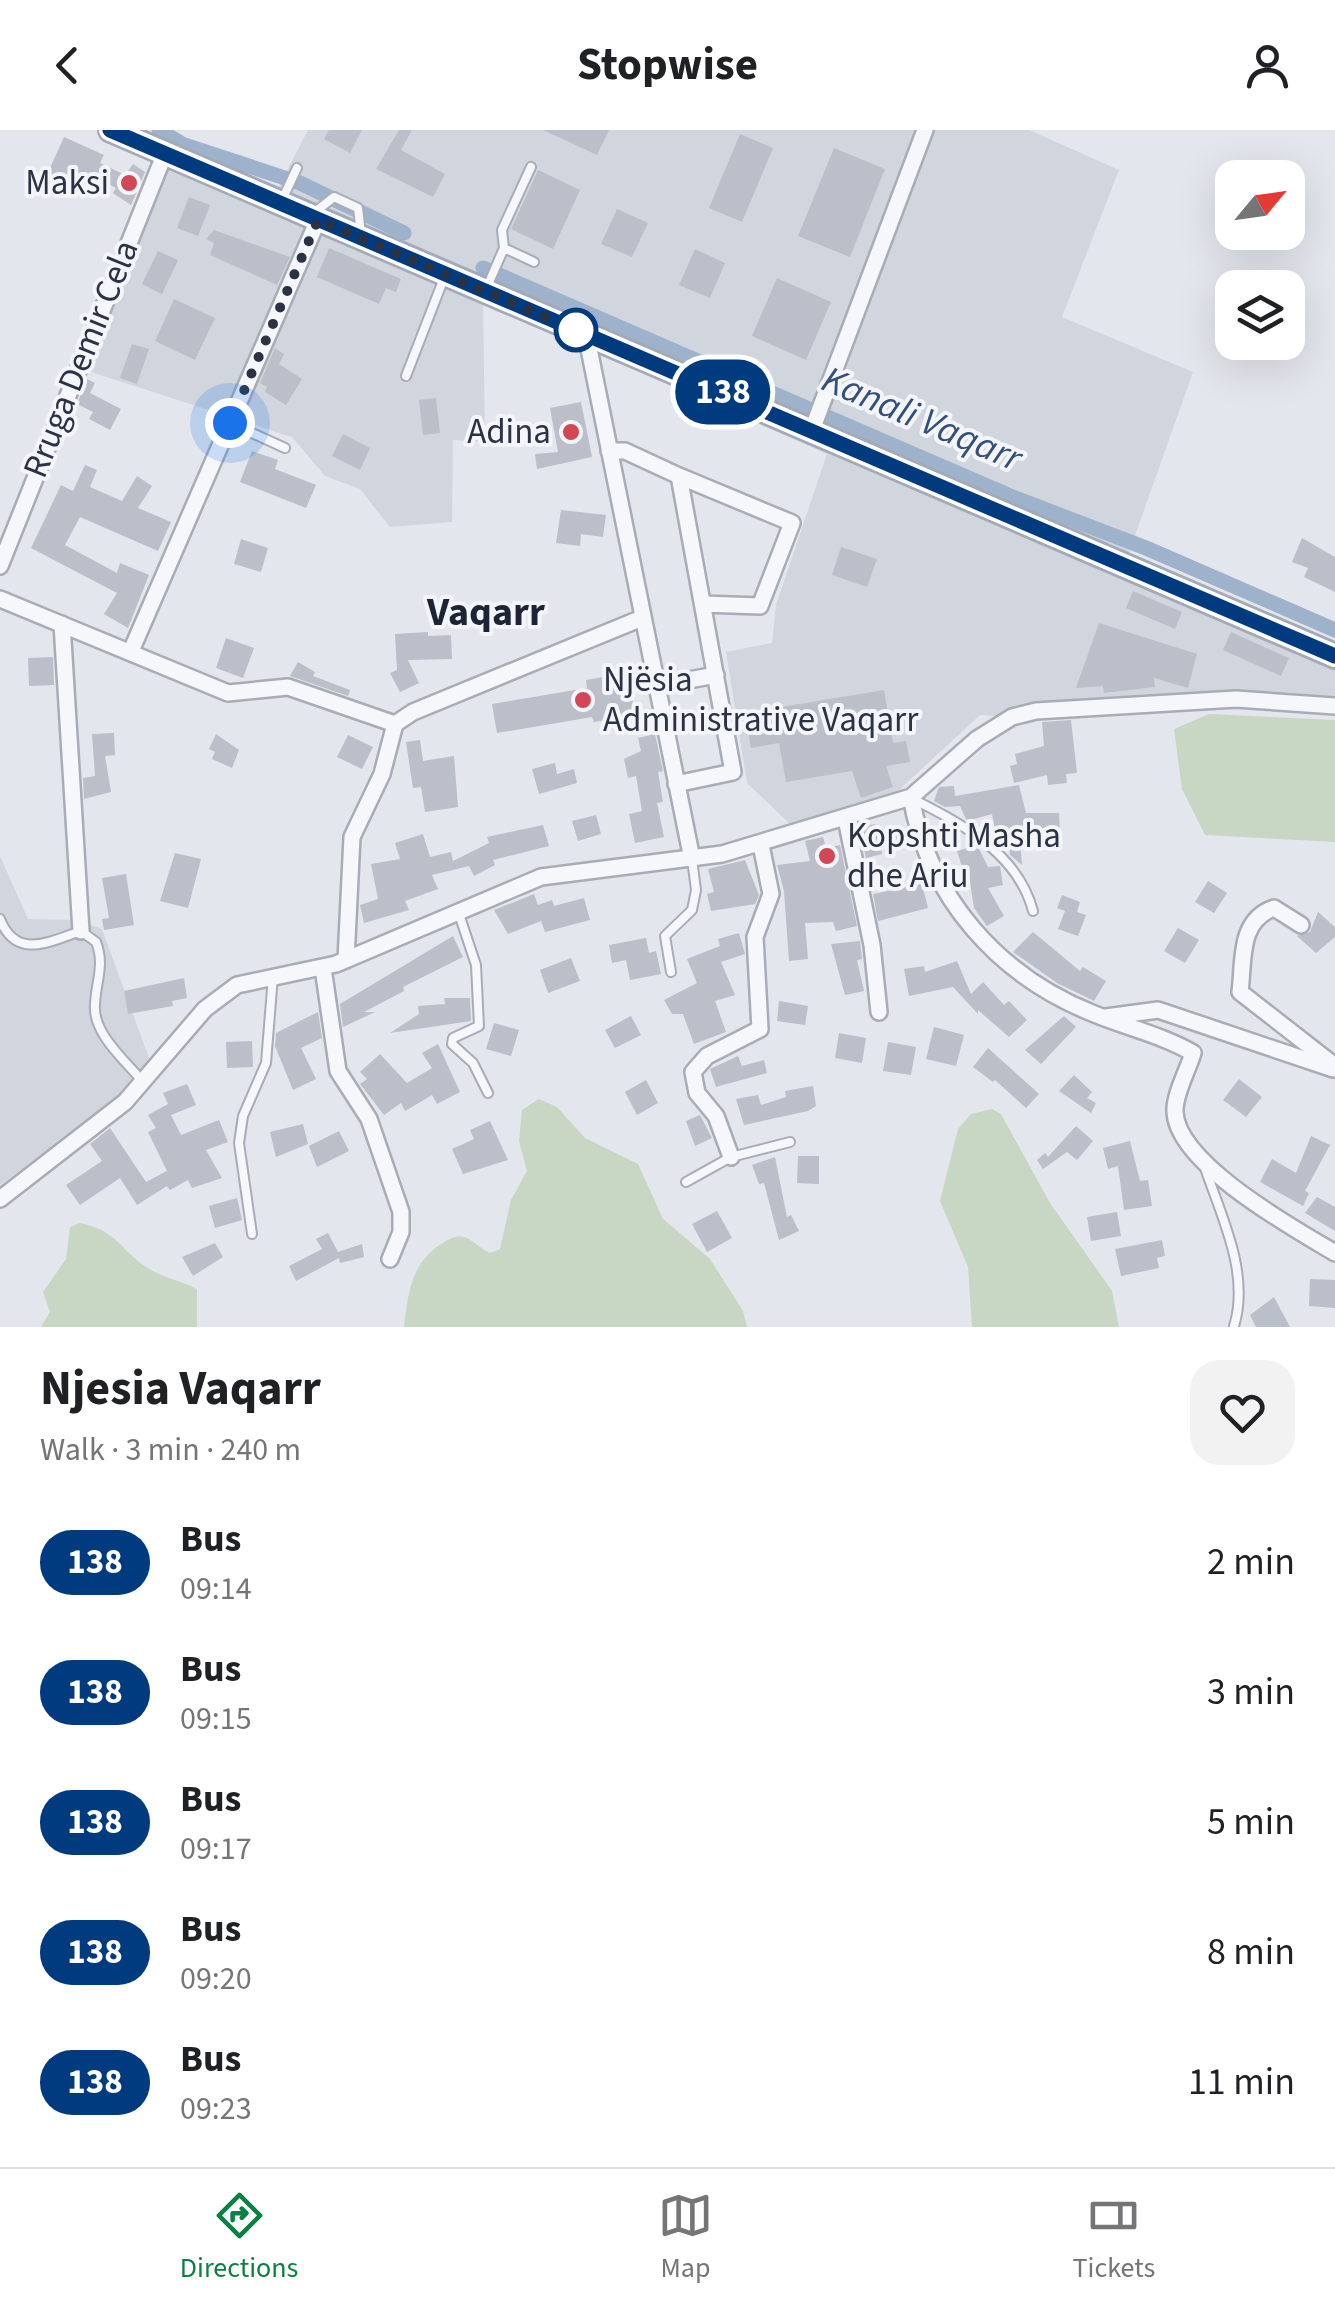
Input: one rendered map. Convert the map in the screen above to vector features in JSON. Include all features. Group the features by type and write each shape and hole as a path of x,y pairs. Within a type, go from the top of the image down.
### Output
{"main road":[{"path":"110,130 146,135 165,153 360,228 445,274 487,285 586,334 817,417 1335,656"}],"street":[{"path":"817,417 925,130"},
{"name":"Rruga Demir Cela","path":"0,566 165,153"},
{"path":"131,651 319,212"},
{"path":"586,334 692,859"},
{"path":"609,451 625,452 792,524 760,606 703,604"},
{"path":"676,784 733,772 679,476"},
{"path":"0,599 228,693 288,687 394,724"},
{"path":"346,960 352,837 382,774 394,724 413,712 642,618"},
{"path":"62,624 81,931"},
{"path":"656,686 716,675"},
{"path":"0,1199 105,1120 144,1083 220,994 272,976 346,960 541,877 692,859 760,845 911,798 977,738 1012,718 1036,711 1236,699 1335,706"},
{"path":"911,798 925,855 958,914 1023,975 1102,1018 1193,1053 1175,1112 1185,1136 1202,1159 1241,1195 1335,1253"},
{"path":"846,819 872,945 878,1012"},
{"path":"731,1157 716,1116 696,1093 693,1072 707,1056 760,1030 754,936 771,894 760,845"},
{"path":"1301,925 1274,908 1260,914 1246,934 1240,992 1335,1068"},
{"path":"323,968 338,1071 369,1119 401,1212 402,1232 390,1259"},
{"path":"1102,1018 1158,1010 1335,1068"}],"lane":[{"path":"487,285 504,248 502,230 531,167"},
{"path":"284,196 297,168"},
{"path":"504,248 534,262"},
{"path":"406,376 445,274"},
{"path":"230,423 286,448"},
{"path":"911,798 995,846 1028,892 1033,911"},
{"path":"671,972 665,936 692,910 696,890 692,859"},
{"path":"458,910 476,965 479,1026 453,1038 452,1044 473,1063 488,1093"},
{"path":"0,919 14,942 24,946 36,946 81,931 96,942 101,955 94,1004 99,1027 144,1083"},
{"path":"252,1234 238,1142 243,1116 266,1064 272,976"},
{"path":"686,1182 731,1157 790,1142"},
{"path":"1202,1159 1240,1277 1241,1299 1234,1326"}],"shaded area":[{"path":"308,130 1029,130 1119,170 1062,317 1193,372 1127,558 1335,654 1335,706 1236,699 1012,717 980,715 899,790 791,825 747,783 726,652 772,643 776,605 827,454 483,301 485,442 453,440 452,522 390,527 360,489 325,476 292,437 85,370 171,163 277,190"},
{"path":"0,856 28,919 77,920 102,929 150,1061 119,1097 0,1185"}],"green space":[{"path":"1209,714 1335,720 1335,842 1205,835 1182,789 1174,729"},
{"path":"539,1099 557,1107 585,1138 638,1164 663,1219 710,1259 743,1311 747,1327 404,1327 413,1280 431,1252 457,1237 467,1238 490,1253 500,1249 511,1200 527,1171 519,1141 522,1110"},
{"path":"992,1109 1001,1114 1050,1203 1112,1291 1119,1327 972,1327 968,1267 940,1201 958,1129 971,1114"},
{"path":"80,1223 110,1235 151,1270 197,1289 197,1327 41,1327 50,1312 43,1292 66,1259 70,1227"}],"building":[{"path":"329,130 362,130 350,153 324,139"},
{"path":"399,130 412,130 401,150 445,174 433,197 376,169"},
{"path":"543,130 609,130 597,155"},
{"path":"740,134 773,148 742,222 709,208"},
{"path":"64,137 104,155 100,163 125,175 133,164 145,172 131,205 113,193 116,188 94,177 86,195 46,177"},
{"path":"834,148 885,169 850,257 798,236"},
{"path":"538,170 580,190 553,249 511,229"},
{"path":"189,197 210,205 198,236 177,228"},
{"path":"617,209 648,223 632,257 601,244"},
{"path":"214,230 290,257 277,285 210,255 214,243 206,239"},
{"path":"329,248 401,279 396,292 386,288 379,304 317,277"},
{"path":"695,249 725,263 710,298 679,285"},
{"path":"158,251 178,260 162,294 142,284"},
{"path":"777,278 831,302 806,360 752,336"},
{"path":"174,299 215,318 195,360 155,341"},
{"path":"132,344 149,349 137,384 120,378"},
{"path":"275,348 284,354 279,364 302,379 286,405 265,392 267,387 260,383"},
{"path":"87,379 95,383 90,393 121,409 110,430 89,419 93,412 77,404"},
{"path":"436,398 440,433 423,435 419,400"},
{"name":"Adina","path":"581,402 592,457 537,469 535,454 558,452 550,408"},
{"path":"343,434 370,448 360,470 332,456"},
{"path":"252,451 278,460 275,469 316,485 306,508 240,482"},
{"path":"85,465 97,470 90,487 122,501 137,476 152,486 138,508 171,522 158,551 80,517 65,545 117,573 120,563 149,575 128,628 104,614 117,593 31,548 61,485 73,491"},
{"path":"561,510 606,515 603,537 581,534 580,546 556,543"},
{"path":"1302,538 1335,557 1335,592 1304,577 1308,568 1292,562"},
{"path":"241,539 268,548 261,572 234,564"},
{"path":"841,547 877,559 867,587 832,575"},
{"path":"1133,591 1182,612 1175,629 1126,608"},
{"path":"1099,623 1197,654 1188,688 1154,678 1155,687 1104,693 1103,686 1076,688"},
{"path":"428,632 428,636 451,635 452,659 408,660 419,683 400,692 390,673 397,670 395,634"},
{"path":"1231,632 1289,658 1281,676 1223,650"},
{"path":"226,638 254,648 243,678 216,668"},
{"path":"53,657 54,685 29,686 28,658"},
{"path":"298,662 315,672 313,676 350,690 348,696 290,676"},
{"path":"627,673 635,715 594,722 592,717 497,733 492,704 587,688 586,680"},
{"path":"884,690 893,743 906,741 910,762 886,766 893,787 861,798 852,771 786,782 779,743 751,748 745,713"},
{"path":"1071,720 1077,773 1066,774 1067,783 1048,785 1047,775 1014,783 1010,766 1017,764 1015,754 1044,746 1042,722"},
{"path":"114,733 115,755 105,756 111,792 84,799 83,778 95,776 92,734"},
{"path":"216,734 239,750 232,768 212,759 215,752 209,749"},
{"path":"655,734 663,771 658,772 663,802 657,803 664,837 635,843 629,814 642,811 636,776 628,778 624,759 641,751 638,738"},
{"path":"348,735 373,747 362,769 337,757"},
{"path":"420,740 423,761 454,756 458,807 425,812 421,787 413,788 406,742"},
{"path":"555,763 557,774 574,769 577,783 539,794 532,769"},
{"path":"1019,785 1026,813 1059,813 1060,833 1025,834 1020,839 1022,865 1010,855 1008,841 998,843 992,814 967,821 960,806 945,807 934,801 939,787 954,786 955,796"},
{"path":"596,815 601,834 578,841 572,821"},
{"path":"875,824 876,830 899,826 903,845 881,848 882,854 866,858 859,827"},
{"path":"543,825 549,846 493,860 495,865 474,876 469,866 432,875 438,889 405,901 409,910 364,923 360,905 378,899 371,864 400,859 395,843 423,834 430,857 451,852 453,861 489,843 487,837"},
{"path":"823,837 826,848 840,845 857,926 836,931 833,922 805,923 808,959 789,961 784,891 777,865 810,861 805,841"},
{"path":"977,845 988,867 1000,866 1003,885 988,888 1004,916 987,926 974,908 968,869 963,870 957,851"},
{"path":"175,853 201,859 188,908 160,901"},
{"path":"745,860 759,895 755,904 711,911 707,894 714,892 708,869"},
{"path":"126,874 134,925 104,930 102,919 109,918 102,878"},
{"path":"1208,881 1227,893 1214,913 1195,902"},
{"path":"922,884 928,908 878,921 873,894"},
{"path":"534,894 538,905 552,900 554,906 584,898 590,920 545,932 541,921 508,934 494,910"},
{"path":"1062,895 1080,902 1077,912 1086,915 1078,936 1058,929 1065,911 1057,908"},
{"path":"1318,912 1335,927 1335,937 1316,953 1297,936 1310,932"},
{"path":"1178,928 1199,940 1185,963 1164,951"},
{"path":"1033,932 1080,971 1083,967 1106,981 1094,1001 1057,983 1013,952"},
{"path":"739,933 745,954 721,962 735,995 715,1001 726,1032 694,1044 683,1014 672,1014 664,1000 697,983 687,959 720,946 718,939"},
{"path":"453,936 463,957 403,987 404,991 364,1012 375,1012 343,1027 340,1004"},
{"path":"646,938 649,953 656,951 661,974 630,980 626,960 612,963 609,945"},
{"path":"860,941 862,959 857,960 864,991 845,995 831,944"},
{"path":"571,958 580,981 548,993 540,970"},
{"path":"957,961 971,994 983,982 1004,1005 1009,1001 1027,1020 1009,1037 978,1010 978,1014 953,987 909,996 904,969 924,966 925,972"},
{"path":"184,978 187,998 172,1001 173,1006 128,1014 124,991"},
{"path":"444,998 470,998 471,1021 390,1033 419,1014 418,1006 445,1004"},
{"path":"779,1001 808,1006 805,1025 777,1021"},
{"path":"318,1012 322,1038 301,1048 316,1079 293,1090 275,1046 276,1033"},
{"path":"631,1016 641,1035 615,1048 605,1030"},
{"path":"1064,1016 1076,1027 1041,1064 1025,1050"},
{"path":"494,1023 519,1030 511,1056 486,1049"},
{"path":"934,1027 964,1035 956,1066 926,1059"},
{"path":"839,1033 866,1038 862,1063 835,1058"},
{"path":"252,1041 253,1067 227,1068 226,1042"},
{"path":"888,1042 916,1047 911,1075 883,1071"},
{"path":"438,1044 460,1092 437,1104 432,1095 405,1111 401,1103 384,1115 360,1084 367,1079 360,1072 380,1054 407,1083 432,1068 422,1053"},
{"path":"988,1048 1039,1094 1026,1108 995,1080 973,1067"},
{"path":"738,1056 742,1066 764,1060 767,1073 716,1087 710,1069"},
{"path":"1074,1075 1092,1092 1087,1098 1096,1103 1091,1113 1059,1091"},
{"path":"1239,1079 1262,1097 1246,1117 1223,1100"},
{"path":"646,1080 658,1103 637,1115 625,1092"},
{"path":"187,1084 196,1105 171,1115 181,1135 219,1120 228,1142 206,1150 222,1178 192,1188 188,1180 170,1190 167,1186 137,1205 120,1178 80,1205 66,1185 102,1161 90,1144 110,1128 146,1182 167,1171 148,1132 156,1128 148,1115 168,1104 163,1093"},
{"path":"813,1086 816,1106 808,1111 744,1125 736,1099 758,1095 761,1105 786,1097 785,1091"},
{"path":"700,1115 712,1138 695,1146 686,1121"},
{"path":"490,1121 508,1160 463,1174 452,1149 474,1139 470,1130"},
{"path":"303,1124 308,1144 276,1157 270,1132"},
{"path":"1076,1126 1093,1141 1077,1160 1067,1152 1043,1169 1037,1160 1045,1153 1048,1157"},
{"path":"339,1131 349,1151 317,1167 309,1146"},
{"path":"1311,1136 1330,1145 1305,1191 1309,1193 1303,1206 1260,1182 1272,1159 1296,1173"},
{"path":"1130,1141 1140,1181 1148,1180 1152,1206 1124,1210 1118,1166 1108,1169 1103,1148"},
{"path":"798,1156 819,1156 819,1184 797,1183"},
{"path":"775,1157 787,1217 791,1215 799,1231 779,1240 764,1183 759,1184 752,1165"},
{"path":"1317,1197 1335,1207 1335,1231 1305,1213"},
{"path":"237,1198 242,1220 215,1228 209,1206"},
{"path":"717,1211 732,1238 707,1252 692,1224"},
{"path":"1117,1212 1121,1236 1091,1241 1087,1217"},
{"path":"328,1233 338,1252 362,1244 364,1257 340,1263 339,1258 296,1281 289,1266 322,1249 316,1239"},
{"path":"1162,1240 1165,1256 1157,1258 1159,1268 1121,1276 1115,1249"},
{"path":"215,1243 223,1257 193,1276 182,1257"},
{"path":"1310,1279 1335,1280 1335,1308 1309,1306"},
{"path":"1274,1297 1290,1327 1256,1327 1250,1315"}],"waterway":[{"name":"Kanali Vaqarr","path":"159,130 182,144 300,183 404,233"},
{"name":"Kanali Vaqarr","path":"483,268 1010,496 1146,548 1335,630"}],"bus line":[{"name":"138","path":"110,130 1335,656"}],"place":[{"name":"Maksi","path":"129,183"},
{"name":"Adina","path":"571,432"},
{"name":"Njësia Administrative Vaqarr","path":"583,700"},
{"name":"Kopshti Masha dhe Ariu","path":"827,856"}],"district":[{"name":"Vaqarr","path":"486,612"}],"route":[{"path":"230,423 318,220 576,330"}]}
